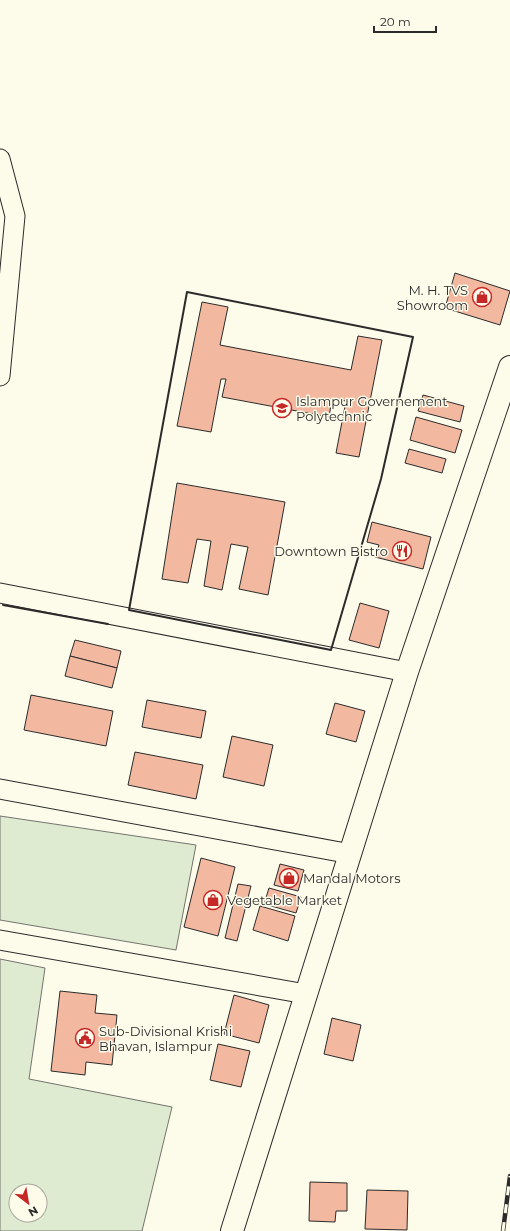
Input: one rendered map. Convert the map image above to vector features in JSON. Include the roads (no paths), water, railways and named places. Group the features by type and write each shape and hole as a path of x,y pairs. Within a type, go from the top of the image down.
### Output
{"main road":[{"path":"232,1231 407,672 510,367"}],"street":[{"path":"0,159 15,216 0,376"},
{"path":"0,593 407,672"},
{"path":"0,789 351,854"},
{"path":"0,940 306,994"}],"railway":[{"path":"503,1231 510,1176"}],"place":[{"name":"M. H. TVS Showroom","path":"482,297"},
{"name":"Islampur Governement Polytechnic","path":"282,408"},
{"name":"Downtown Bistro","path":"402,551"},
{"name":"Mandal Motors","path":"289,878"},
{"name":"Vegetable Market","path":"213,900"},
{"name":"Sub-Divisional Krishi Bhavan, Islampur","path":"85,1038"}]}
